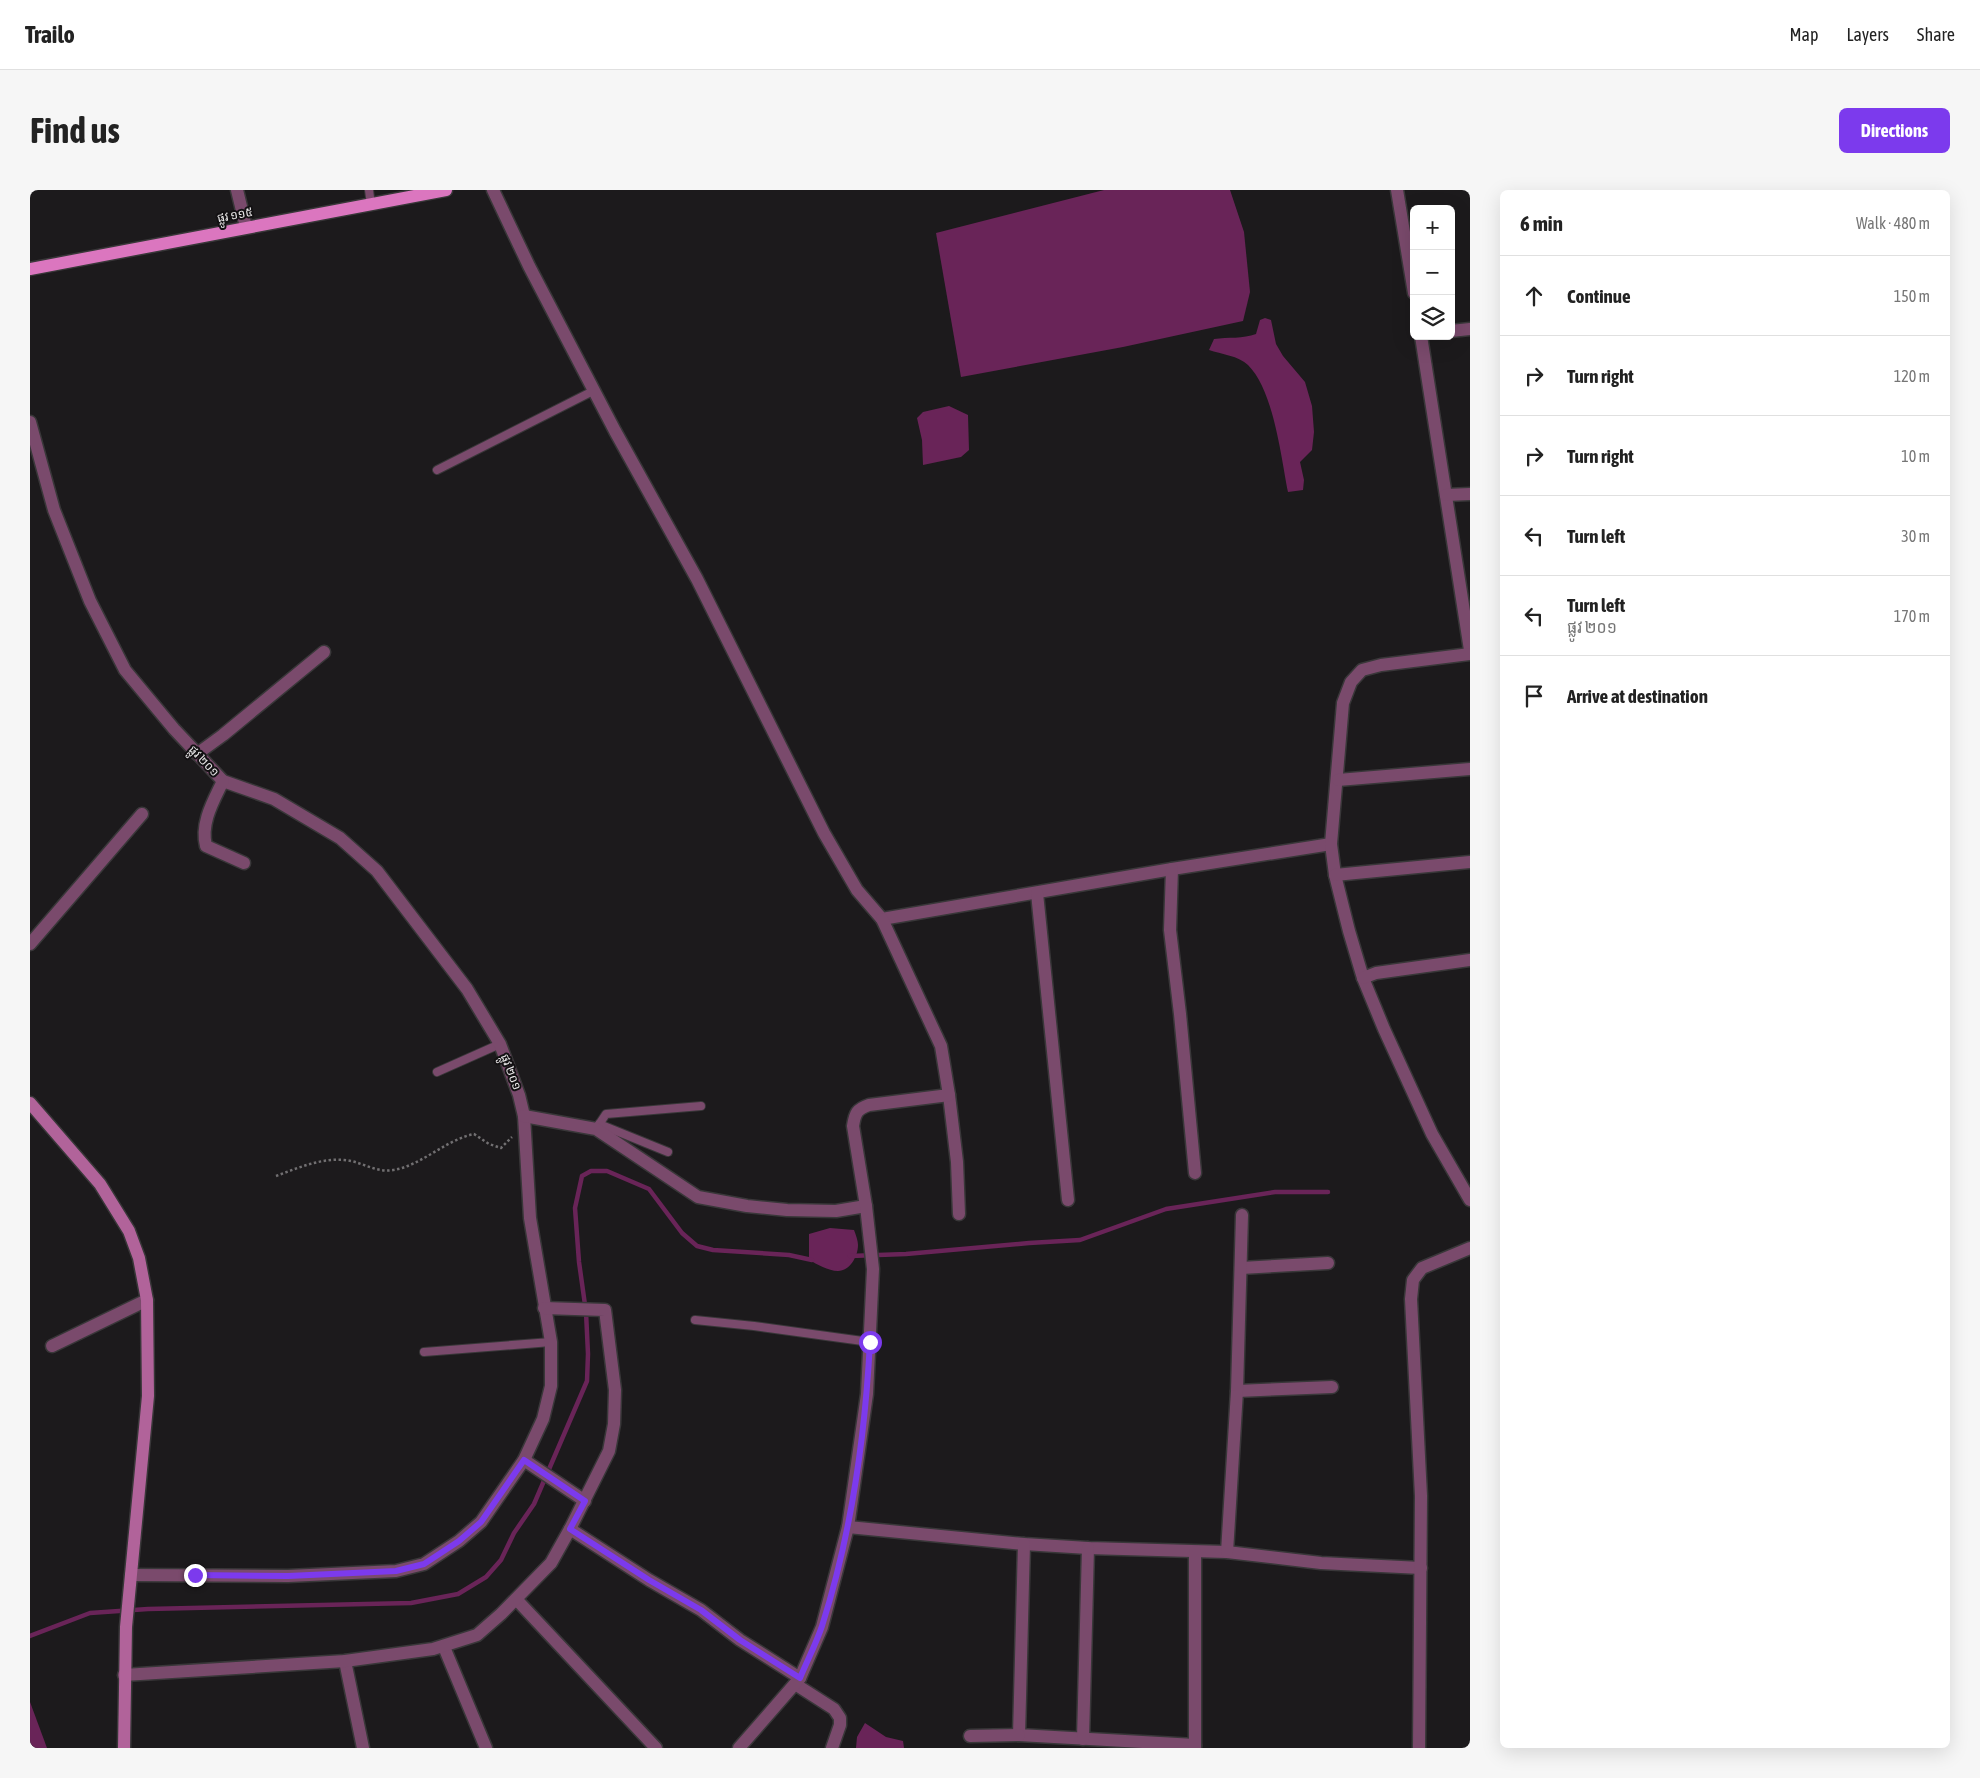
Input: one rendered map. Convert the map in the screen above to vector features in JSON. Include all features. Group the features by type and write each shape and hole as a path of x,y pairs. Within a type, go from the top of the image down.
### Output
{"main road":[{"name":"ផ្លូវ ១១៥","path":"30,268 446,190"}],"street":[{"path":"237,190 246,227"},
{"path":"493,190 529,266 593,390 697,579 824,833 857,890 882,919 941,1046 957,1162 960,1214"},
{"path":"1397,190 1410,269"},
{"path":"1455,331 1470,329"},
{"path":"1422,340 1470,652 1381,665 1362,670 1351,682 1344,703 1331,844 1335,875 1363,978 1432,1134 1470,1200"},
{"name":"ផ្លូវ ២០១","path":"30,422 54,510 90,601 126,670 197,754 223,781 274,799 340,838 377,871 467,989 500,1044 519,1095 524,1121 530,1218 551,1342 551,1386 543,1419 524,1460 481,1522 459,1541 424,1564 396,1571 130,1580"},
{"path":"1446,495 1470,494"},
{"path":"197,754 324,652"},
{"path":"1338,780 1470,769"},
{"path":"223,781 209,811 204,838 206,846 244,863"},
{"path":"30,944 142,814"},
{"path":"882,919 1172,869 1331,844"},
{"path":"1335,875 1470,862"},
{"path":"1172,869 1170,930 1195,1173"},
{"path":"1037,893 1068,1200"},
{"path":"1363,978 1376,973 1470,960"},
{"path":"739,1748 797,1681 822,1627 848,1527 867,1394 872,1265 866,1206 853,1126 855,1113 860,1108 869,1105 948,1095"},
{"path":"30,1103 100,1184 129,1231 139,1258 146,1300 148,1396 126,1628 124,1748"},
{"path":"524,1121 597,1127 698,1197 747,1206 787,1210 836,1211 866,1206"},
{"path":"1227,1552 1237,1391 1242,1215"},
{"path":"1419,1748 1422,1496 1411,1308 1413,1280 1422,1268 1470,1248"},
{"path":"1241,1268 1328,1263"},
{"path":"52,1346 146,1300"},
{"path":"124,1675 345,1662 444,1647 477,1635 551,1563 585,1501 609,1451 614,1424 615,1390 605,1310 544,1308"},
{"path":"1237,1391 1332,1386"},
{"path":"524,1460 585,1501"},
{"path":"848,1527 1024,1544 1227,1552 1321,1563 1421,1568"},
{"path":"570,1529 649,1580 701,1610 834,1709 840,1718 840,1725 832,1748"},
{"path":"1018,1735 1024,1544"},
{"path":"1083,1739 1088,1548"},
{"path":"970,1736 1018,1735 1195,1747 1195,1552"},
{"path":"516,1599 656,1748"},
{"path":"444,1647 486,1748"},
{"path":"345,1662 363,1748"}],"lane":[{"path":"368,190 371,205"},
{"path":"437,470 593,390"},
{"path":"438,1072 500,1044"},
{"path":"668,1152 597,1127 606,1114 614,1112 701,1106"},
{"path":"695,1320 870,1342"},
{"path":"424,1352 551,1342"}],"path":[{"path":"276,1176 309,1164 344,1160 376,1170 393,1170 419,1160 461,1137 474,1134 489,1144 501,1148 524,1121"}],"shaded area":[{"path":"1104,190 1230,190 1244,232 1250,292 1243,321 1123,347 961,377 936,233"},
{"path":"1265,318 1271,320 1276,344 1283,356 1305,382 1312,406 1314,432 1312,450 1300,462 1304,480 1303,490 1288,492 1275,425 1270,407 1257,376 1240,359 1209,350 1214,339 1256,334 1260,320"},
{"path":"949,406 968,415 969,450 961,457 923,465 922,440 917,418 923,412"},
{"path":"830,1228 854,1230 858,1243 855,1258 850,1266 838,1271 830,1270 809,1260 809,1234"},
{"path":"30,1702 47,1748 30,1748"},
{"path":"865,1723 886,1737 903,1741 904,1748 856,1748 857,1737"}],"waterway":[{"path":"30,1636 90,1613 148,1609 411,1603 458,1594 486,1577 501,1560 514,1533 534,1504 587,1381 586,1312 579,1262 575,1208 582,1176 591,1171 607,1171 649,1189 682,1233 697,1246 713,1250 789,1255 812,1260"},
{"path":"850,1256 906,1254 1080,1240 1166,1209 1275,1192 1328,1192"}],"route":[{"path":"195,1575 288,1576 396,1571 424,1564 459,1541 481,1522 524,1460 585,1501 570,1529 649,1580 701,1610 740,1640 800,1678 822,1627 848,1527 867,1394 870,1342"}]}
